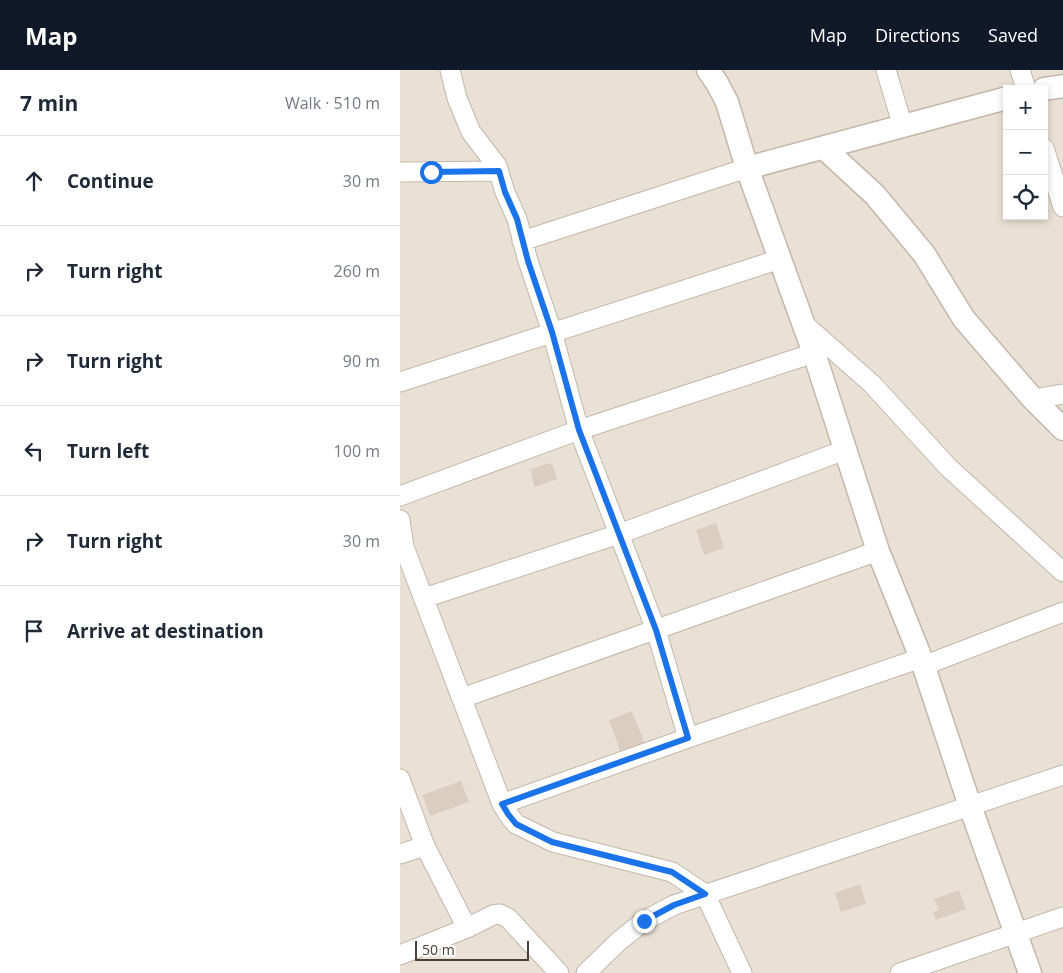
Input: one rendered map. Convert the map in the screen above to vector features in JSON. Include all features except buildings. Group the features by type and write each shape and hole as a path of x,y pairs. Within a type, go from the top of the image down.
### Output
{"street":[{"path":"450,70 471,132 497,166 505,192 517,219 522,241 552,332 579,430 656,630 688,738"},
{"path":"708,70 727,102 747,168 814,353 878,551 922,662 970,806 1030,973"},
{"path":"886,70 903,126"},
{"path":"1020,70 1025,85"},
{"path":"1048,88 1063,86"},
{"path":"522,241 747,168 1003,99"},
{"path":"824,148 875,195 924,254 964,319 1033,399 1063,429"},
{"path":"1048,160 1063,207"},
{"path":"400,172 499,171"},
{"path":"400,382 780,259"},
{"path":"803,323 872,384 948,466 1063,572"},
{"path":"400,496 579,430 814,353"},
{"path":"1033,399 1063,394"},
{"path":"424,598 619,534 845,450"},
{"path":"400,520 402,548 424,598 502,804 508,814 516,824 552,842 672,872 705,894 742,973"},
{"path":"462,698 878,551"},
{"path":"502,804 688,738 922,662 1063,612"},
{"path":"597,969 644,921 674,905 1063,775"},
{"path":"400,779 425,846 468,928"},
{"path":"400,854 425,846"},
{"path":"400,955 468,928 493,915 500,914 508,918 560,973"},
{"path":"900,973 1063,917"}],"shaded area":[{"path":"400,70 1063,70 1063,973 400,973"}],"route":[{"path":"431,172 499,171 505,192 517,219 528,261 552,332 579,430 656,630 688,738 502,804 516,824 552,842 633,864 672,872 705,894 674,905 644,921"}]}
